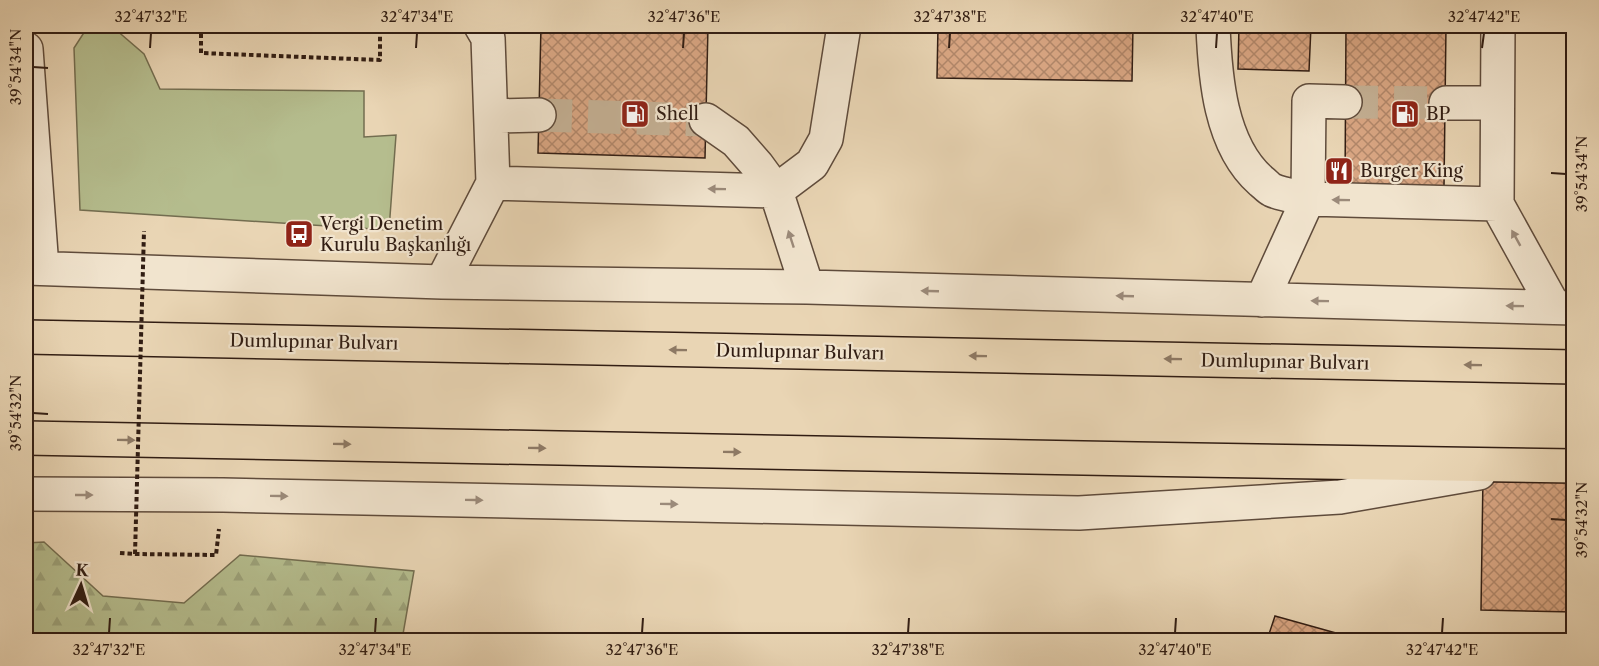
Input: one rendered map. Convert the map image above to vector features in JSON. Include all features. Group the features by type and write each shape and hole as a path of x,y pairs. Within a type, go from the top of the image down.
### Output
{"highway":[{"name":"Dumlupınar Bulvarı","path":"26,337 1574,367"},
{"path":"26,438 1574,466"}],"street":[{"path":"442,282 493,183 488,38 481,26"},
{"path":"493,183 776,191 812,164 826,139 844,26"},
{"path":"1213,26 1223,111 1239,156 1270,190 1308,199 1497,204"},
{"path":"1498,26 1497,204 1564,308"},
{"path":"26,49 34,268 442,282 807,287 1564,308"},
{"path":"1262,300 1308,199 1309,101 1345,102"},
{"path":"1446,103 1497,103"},
{"path":"491,116 539,115"},
{"path":"706,120 736,141 776,191 807,287"},
{"path":"26,494 223,495 1079,513 1340,497 1526,465"}],"path":[{"path":"201,26 201,53 380,60 380,26"},
{"path":"135,554 144,231"},
{"path":"120,554 216,555"}],"green space":[{"path":"115,29 144,54 160,89 364,91 364,137 396,135 389,230 80,210 74,48 85,31"},
{"path":"44,542 103,596 184,603 240,555 414,571 402,640 26,640 26,543"}],"building":[{"path":"541,26 708,26 705,158 538,153"},
{"path":"938,26 1133,26 1132,81 937,78"},
{"path":"1239,26 1311,26 1309,71 1238,69"},
{"path":"1346,26 1446,26 1444,187 1345,186"},
{"path":"1483,476 1574,478 1574,612 1481,610"},
{"path":"1275,616 1361,640 1267,640"}],"tunnel":[{"path":"1345,102 1446,103"},
{"path":"539,115 706,120"}],"place":[{"name":"Shell","path":"635,114"},
{"name":"BP","path":"1405,114"},
{"name":"Burger King","path":"1339,171"},
{"name":"Vergi Denetim Kurulu Başkanlığı","path":"299,234"}]}
